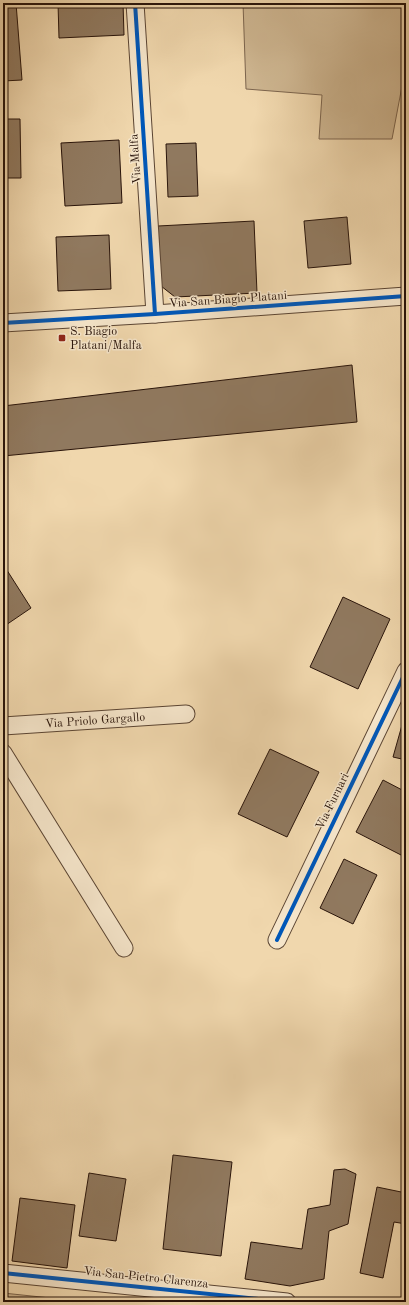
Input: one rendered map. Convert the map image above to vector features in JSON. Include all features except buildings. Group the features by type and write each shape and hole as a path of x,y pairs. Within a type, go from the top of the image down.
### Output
{"street":[{"name":"Via Malfa","path":"135,3 155,314"},
{"name":"Via San Biagio Platani","path":"3,323 406,296"},
{"name":"Via Furnari","path":"277,940 406,670"},
{"name":"Via Priolo Gargallo","path":"3,726 186,714"},
{"path":"3,753 124,948"},
{"name":"Via San Pietro Clarenza","path":"3,1273 287,1302"}],"shaded area":[{"path":"243,3 406,3 406,65 392,139 319,139 322,95 246,89"},
{"path":"3,1293 79,1301 79,1302 3,1302"}],"cycle path":[{"path":"135,3 155,314"},
{"path":"3,323 406,296"},
{"path":"277,940 406,671"},
{"path":"3,1273 287,1302"}],"place":[{"name":"S. Biagio Platani/Malfa","path":"62,338"}]}
